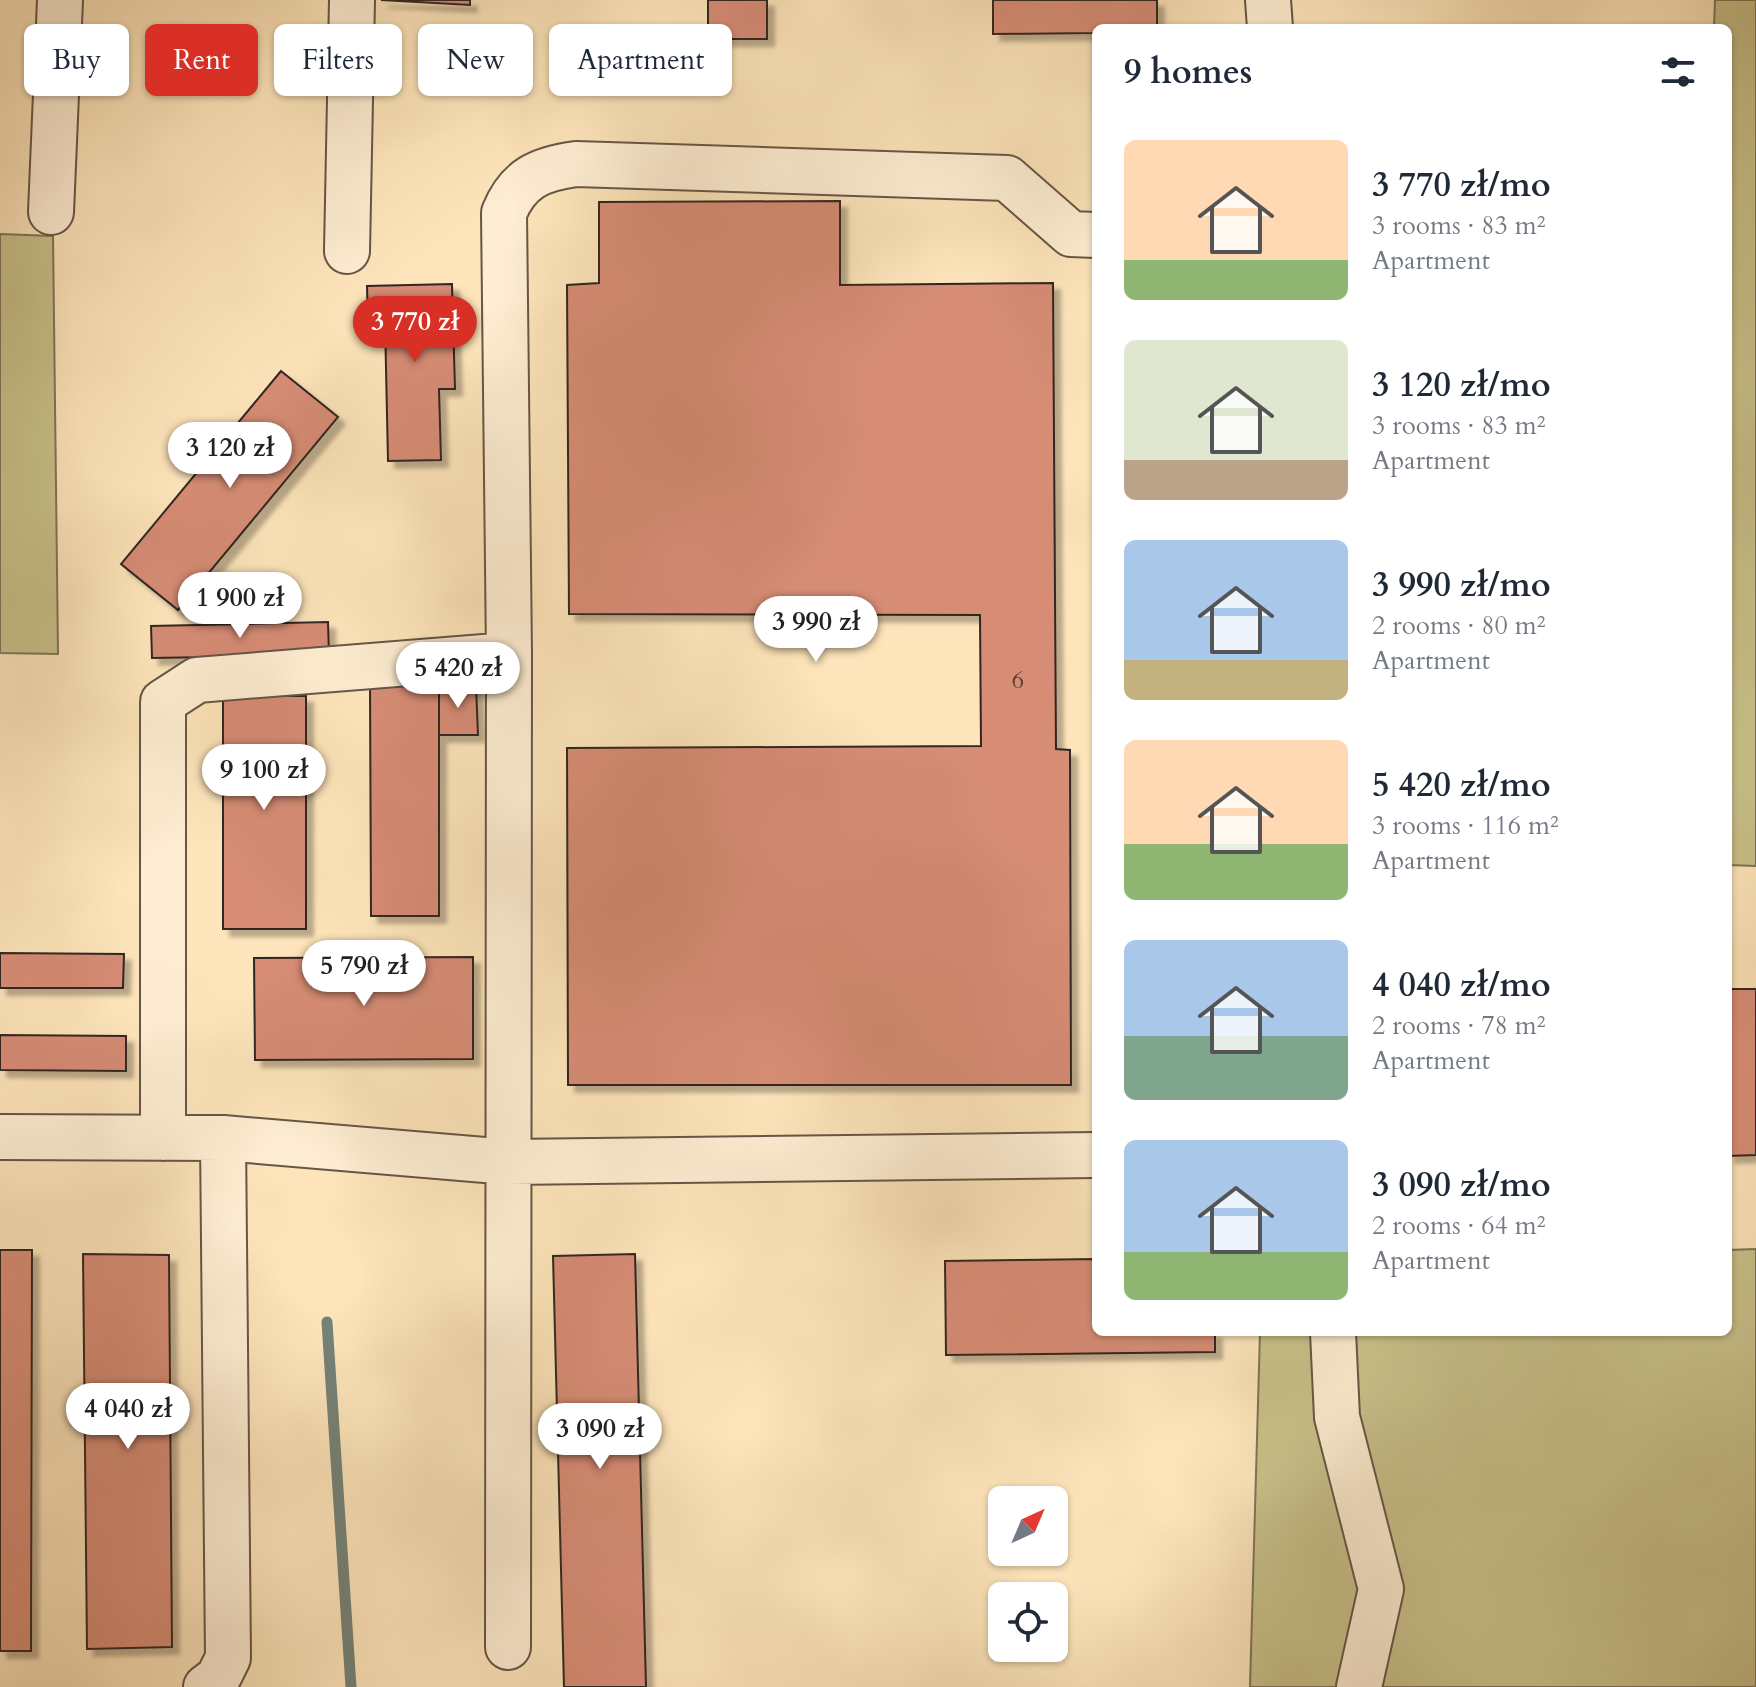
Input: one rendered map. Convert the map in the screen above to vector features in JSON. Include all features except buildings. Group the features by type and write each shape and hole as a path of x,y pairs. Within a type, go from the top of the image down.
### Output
{"street":[{"path":"51,212 60,0"},
{"path":"347,251 352,0"},
{"path":"1268,0 1270,24"},
{"path":"508,1647 509,655 504,213 512,193 528,179 553,167 576,164 1007,178 1071,234 1092,235"},
{"path":"163,1138 163,702 197,680 509,655"},
{"path":"0,1137 223,1138 509,1162 1092,1155"},
{"path":"206,1687 218,1678 228,1658 223,1138"},
{"path":"1333,1336 1337,1417 1381,1589 1359,1687"}],"shaded area":[{"path":"1715,0 1756,0 1756,866 1732,865 1732,24 1714,24"},
{"path":"0,234 53,236 58,654 0,653"},
{"path":"1756,1249 1756,1687 1250,1687 1260,1336 1732,1336 1732,1250"}],"waterway":[{"path":"327,1322 351,1687"}]}
